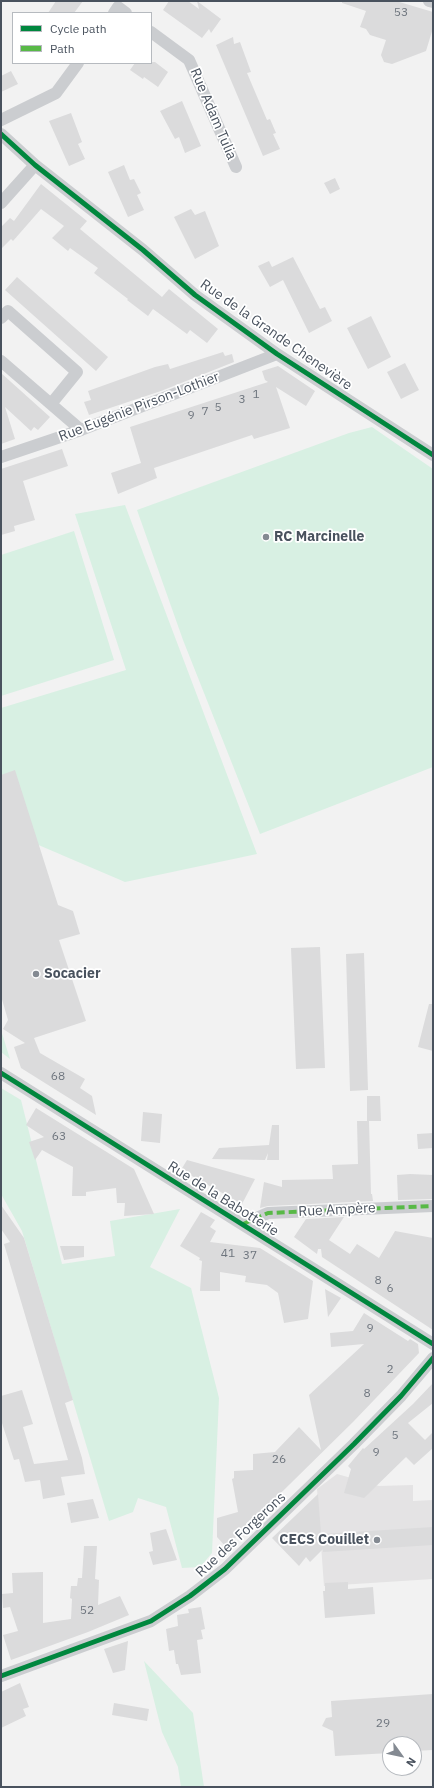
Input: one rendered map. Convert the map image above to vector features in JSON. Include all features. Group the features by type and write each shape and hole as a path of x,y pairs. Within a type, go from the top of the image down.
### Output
{"street":[{"path":"429,1 433,2"},
{"path":"115,12 118,7 125,12"},
{"name":"Rue Adam Tulia","path":"152,33 189,60 236,168"},
{"path":"1,120 56,93 77,64"},
{"name":"Rue de la Grande Chenevière","path":"1,134 35,165 143,250 195,295 277,354 433,455"},
{"path":"1,203 35,165"},
{"path":"1,318 8,311 77,372 51,404"},
{"name":"Rue Eugénie Pirson-Lothier","path":"1,457 81,430 277,354"},
{"path":"1,361 81,430"},
{"name":"Rue de la Babotterie","path":"1,1073 433,1344"},
{"name":"Rue Ampère","path":"243,1224 268,1213 433,1206"},
{"name":"Rue des Forgerons","path":"1,1676 151,1621 190,1596 225,1569 354,1444 401,1396 433,1358"}],"shaded area":[{"name":"CECS Couillet","path":"337,1474 379,1486 413,1485 413,1501 433,1500 433,1579 324,1586 317,1489"}],"green space":[{"path":"372,427 433,469 433,767 260,834 183,640 137,510 349,433"},
{"path":"125,505 257,854 125,882 1,829 1,708 126,670 75,514"},
{"path":"74,531 114,660 1,696 1,555"},
{"path":"1,1030 10,1059 1,1052"},
{"path":"1,1088 21,1100 62,1264 115,1256 110,1221 180,1209 150,1267 191,1288 219,1398 212,1553 200,1567 182,1568 166,1507 138,1498 133,1512 109,1521 22,1231 1,1194"},
{"path":"144,1661 193,1713 204,1787 181,1787 178,1767 162,1732"}],"building":[{"path":"56,1 83,1 75,12 49,12"},
{"path":"169,1 188,1 199,9 197,1 221,19 211,33 209,29 202,38 163,10"},
{"path":"342,1 396,1 433,12 433,28 426,51 392,64 384,62 381,55 386,40 370,35 366,29 360,27 366,11 342,3"},
{"path":"233,37 234,44 240,42 251,72 247,73 267,120 270,119 276,133 273,134 280,149 263,156 216,45"},
{"path":"152,62 155,62 168,72 158,87 144,77 143,79 130,70 134,64 152,64"},
{"path":"11,71 18,84 1,92 1,76"},
{"path":"182,101 201,146 185,153 179,137 175,139 160,111"},
{"path":"71,113 82,142 78,144 85,159 69,166 49,121"},
{"path":"124,165 130,180 134,179 141,193 137,195 144,210 128,217 108,172"},
{"path":"335,178 340,189 330,194 324,183"},
{"path":"41,184 87,221 80,229 162,297 169,289 218,329 207,343 190,330 187,334 153,309 148,316 127,300 128,299 94,273 98,268 70,248 68,251 52,238 64,226 41,209 13,241 11,239 1,249 1,227 10,218 14,221"},
{"path":"191,209 195,215 205,211 219,246 195,259 174,217"},
{"path":"293,257 320,309 325,307 332,321 309,333 283,280 270,287 258,266 269,261 272,267"},
{"path":"17,277 108,357 96,371 5,290"},
{"path":"371,316 391,357 368,369 347,328"},
{"path":"223,352 225,356 232,354 234,362 161,391 89,415 84,402 91,400 88,391 155,367 168,364 170,369"},
{"path":"405,363 419,390 401,399 387,372"},
{"path":"278,366 315,391 306,406 276,387 290,428 254,439 252,435 154,468 157,478 118,494 111,473 141,463 130,427 268,382 265,380 262,371"},
{"path":"1,373 50,417 38,430 34,427 31,431 5,407 15,439 1,444"},
{"path":"62,449 68,466 23,481 35,520 14,526 15,531 1,535 1,469"},
{"path":"15,770 58,905 73,911 80,934 59,940 86,1021 34,1038 40,1053 85,1079 80,1088 92,1096 96,1115 21,1068 14,1047 25,1043 3,1029 8,1020 1,996 1,775"},
{"path":"320,947 325,1068 296,1069 291,948"},
{"path":"364,953 368,1090 350,1091 346,954"},
{"path":"429,1004 433,1004 433,1051 418,1047"},
{"path":"367,1096 380,1096 381,1121 367,1121"},
{"path":"36,1108 134,1169 154,1214 124,1216 125,1203 117,1203 116,1188 86,1192 86,1196 72,1196 73,1167 42,1150 35,1160 29,1142 44,1137 26,1125"},
{"path":"143,1112 162,1114 160,1143 141,1141"},
{"path":"357,1121 369,1121 371,1194 373,1201 268,1206 260,1208 264,1182 282,1187 282,1180 333,1179 332,1165 358,1164"},
{"path":"272,1125 279,1125 279,1160 267,1160 268,1153 265,1160 212,1159 219,1148 269,1145"},
{"path":"433,1133 433,1148 418,1149 417,1134"},
{"path":"187,1160 255,1179 242,1204 181,1170"},
{"path":"397,1175 433,1175 433,1199 398,1200"},
{"path":"1,1205 24,1238 73,1400 65,1403 82,1458 85,1474 61,1477 65,1495 43,1499 40,1480 25,1482 19,1459 14,1460 1,1420 1,1396 22,1390 33,1424 23,1427 34,1464 68,1460 4,1244 10,1242 1,1229"},
{"path":"201,1212 215,1220 210,1227 216,1231 210,1242 260,1248 313,1281 308,1319 284,1323 278,1293 267,1285 245,1282 246,1276 220,1272 220,1291 200,1291 202,1261 199,1260 200,1258 180,1246"},
{"path":"344,1217 329,1240 350,1254 357,1244 379,1258 395,1231 433,1238 433,1330 322,1257 321,1249 318,1249 317,1254 294,1237 306,1219"},
{"path":"60,1246 84,1246 84,1257 64,1260"},
{"path":"325,1289 341,1298 328,1317"},
{"path":"364,1313 408,1341 410,1339 418,1344 419,1353 353,1422 226,1547 217,1537 217,1518 238,1512 232,1479 234,1478 234,1471 253,1470 253,1454 275,1452 299,1427 321,1450 309,1395 364,1344 331,1347 330,1333 353,1331"},
{"path":"433,1383 433,1403 408,1423 425,1440 433,1432 433,1448 414,1465 406,1457 364,1498 344,1493 351,1469 348,1466 363,1448 364,1449 413,1404"},
{"path":"318,1494 321,1534 433,1527 433,1545 323,1552 323,1549 310,1562 306,1557 299,1566 272,1538"},
{"path":"93,1499 99,1518 71,1523 67,1503"},
{"path":"166,1529 177,1560 153,1565 149,1552 153,1551 150,1533"},
{"path":"84,1546 97,1546 95,1579 99,1580 98,1605 120,1596 129,1615 88,1632 11,1660 3,1635 18,1631 10,1607 3,1608 2,1594 13,1593 12,1573 43,1572 43,1623 71,1619 71,1586 77,1586 78,1578 82,1578"},
{"path":"348,1582 348,1589 373,1587 375,1614 325,1618 323,1591 325,1591 325,1583"},
{"path":"201,1607 205,1629 201,1630 203,1639 197,1640 201,1673 181,1675 178,1664 176,1664 174,1650 169,1651 166,1629 178,1626 177,1615 189,1613 188,1609"},
{"path":"128,1641 125,1670 113,1673 104,1649"},
{"path":"20,1683 29,1707 23,1709 26,1716 1,1728 1,1692"},
{"path":"433,1694 433,1750 422,1751 422,1736 382,1736 382,1753 335,1756 333,1731 322,1726 326,1718 332,1717 331,1701"},
{"path":"114,1703 149,1709 147,1721 112,1715"}],"marked path":[{"path":"243,1224 268,1213 433,1206"}],"cycle path":[{"path":"1,134 35,165 143,250 195,295 277,354 433,455"},
{"path":"1,1073 433,1344"},
{"path":"1,1676 151,1621 190,1596 225,1569 354,1444 401,1396 433,1358"}],"place":[{"name":"RC Marcinelle","path":"266,537"},
{"name":"Socacier","path":"36,974"},
{"name":"CECS Couillet","path":"377,1540"}]}
